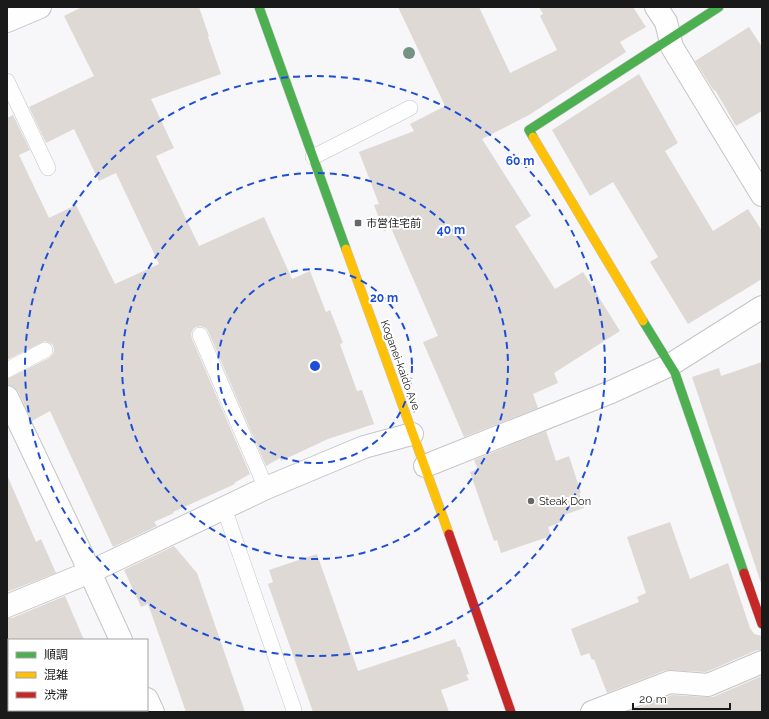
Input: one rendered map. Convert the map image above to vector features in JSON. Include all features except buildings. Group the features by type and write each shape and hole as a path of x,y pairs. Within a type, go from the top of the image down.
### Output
{"street":[{"path":"7,21 40,7"},
{"name":"Koganei-kaido Ave.","path":"259,7 412,434 425,466 510,712"},
{"path":"656,7 666,22 672,47 762,195"},
{"path":"719,7 670,37 529,130 675,373 762,624"},
{"path":"425,466 611,392 670,365 762,307"},
{"path":"7,397 121,639"},
{"path":"7,606 90,572 266,488 364,447 412,434"},
{"path":"592,712 670,682 708,685 762,662"},
{"path":"148,701 153,712"}],"lane":[{"path":"7,81 48,168"},
{"path":"313,157 410,108"},
{"path":"200,335 266,488"},
{"path":"7,370 45,350"},
{"path":"224,508 294,710"}],"traffic: fast":[{"path":"259,7 346,249"},
{"path":"533,137 529,130 719,7"},
{"path":"643,321 675,373 744,573"}],"traffic: slow":[{"path":"533,137 643,321"},
{"path":"346,249 449,534"}],"traffic: jam":[{"path":"449,534 511,712"},
{"path":"744,573 762,624"}],"place":[{"name":"市営住宅前","path":"358,223"},
{"name":"Steak Don","path":"531,501"}]}
